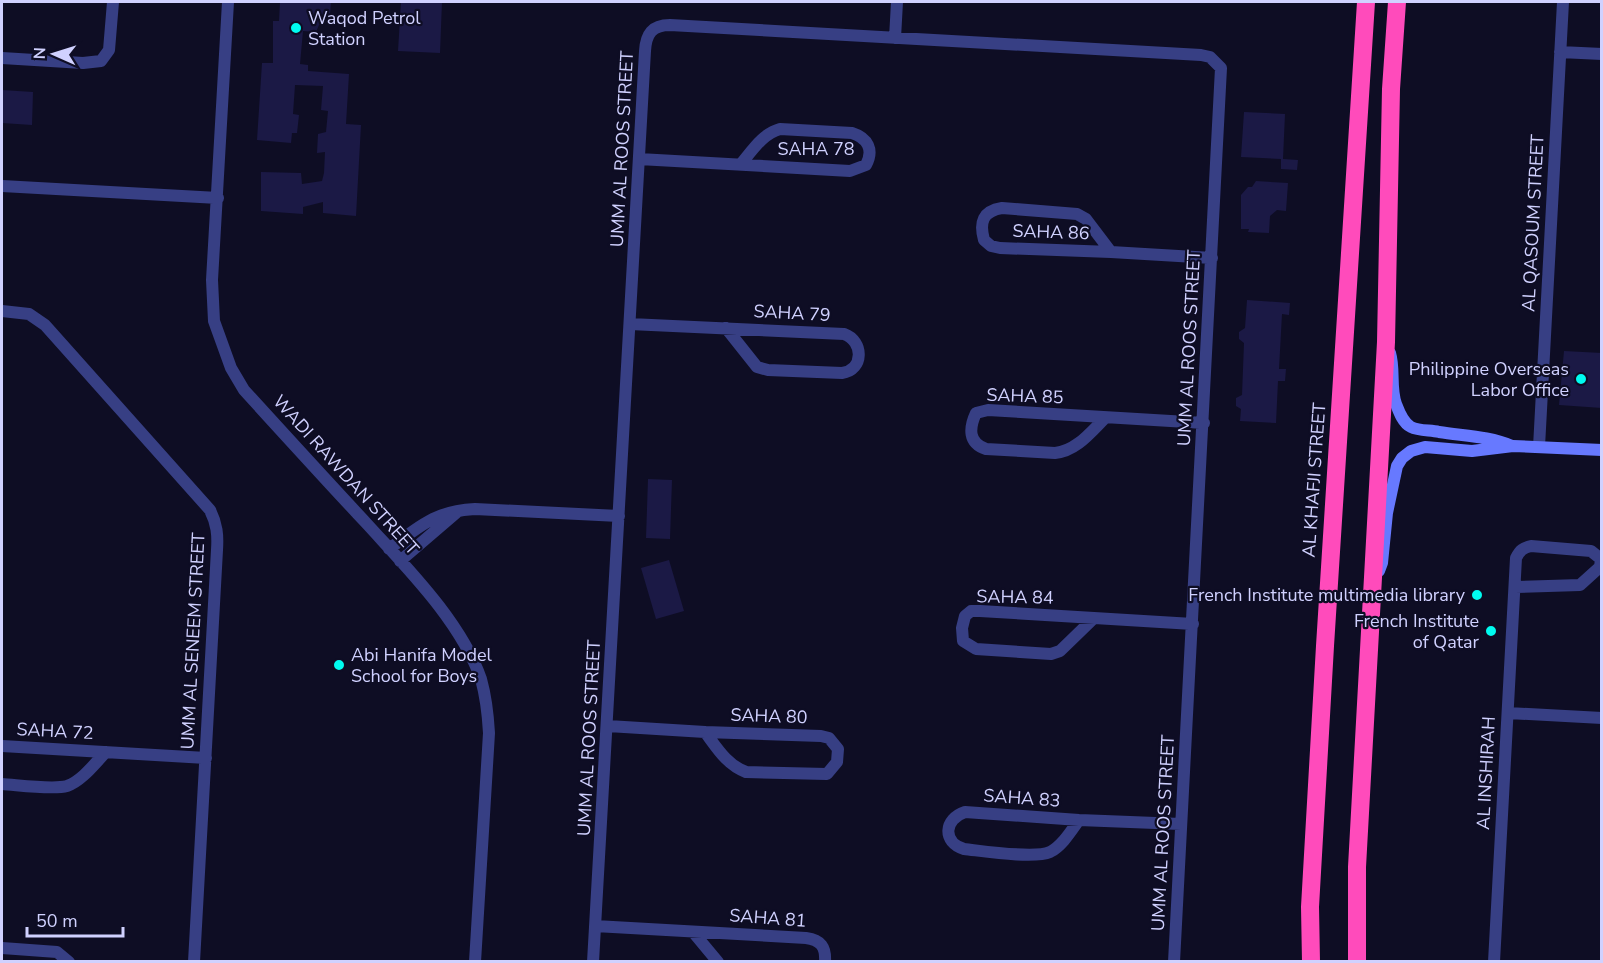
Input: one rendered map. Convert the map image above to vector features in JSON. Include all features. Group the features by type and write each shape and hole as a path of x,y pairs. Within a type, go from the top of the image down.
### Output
{"highway":[{"name":"AL KHAFJI STREET","path":"1311,962 1310,907 1322,693 1366,2"},
{"path":"1357,962 1358,867 1386,342 1391,89 1397,2"}],"street":[{"path":"2,58 82,63 100,61 110,50 113,2"},
{"name":"WADI RAWDAN STREET","path":"228,2 212,280 214,321 231,368 244,390 400,561 454,626 481,680 489,734 476,962"},
{"path":"895,38 897,2"},
{"path":"1360,2 1364,25"},
{"name":"AL QASOUM STREET","path":"1539,447 1563,2"},
{"name":"UMM AL ROOS STREET","path":"593,962 645,40 656,27 670,25 1210,57 1218,64 1222,75 1174,962"},
{"path":"1560,52 1602,54"},
{"name":"SAHA 78","path":"639,159 740,165 850,171 866,165 870,150 861,135 780,129 765,136 740,165"},
{"path":"2,186 218,198"},
{"name":"SAHA 86","path":"1111,252 1086,219 1077,214 1002,208 986,214 983,223 984,240 991,246 1000,248 1212,258"},
{"name":"UMM AL SENEEM STREET","path":"2,311 29,314 45,325 210,510 215,520 218,544 194,962"},
{"name":"SAHA 79","path":"630,324 726,328 844,334 852,337 856,342 858,360 855,368 842,373 768,370 757,367 726,328"},
{"path":"1386,342 1394,369 1395,402 1402,418 1410,426 1448,434 1498,440 1514,446"},
{"name":"SAHA 85","path":"1105,418 1074,448 1066,452 986,448 978,446 972,440 971,432 976,413 988,410 1204,423"},
{"path":"1374,582 1382,563 1396,466 1411,451 1425,447 1472,451 1514,446 1602,450"},
{"path":"389,549 431,518 475,508 619,516"},
{"path":"400,561 458,511"},
{"name":"AL INSHIRAH","path":"1494,962 1516,558 1525,547 1590,551 1600,559 1600,567 1580,585 1515,587"},
{"name":"SAHA 84","path":"1094,618 1060,651 1051,654 976,649 963,641 961,633 965,616 971,611 1094,618 1193,624"},
{"path":"1508,713 1602,718"},
{"name":"SAHA 80","path":"608,726 829,738 838,749 837,762 826,774 746,772 730,764 705,732"},
{"name":"SAHA 72","path":"2,746 206,758"},
{"name":"SAHA 72","path":"2,784 68,786 106,752"},
{"name":"SAHA 83","path":"1079,820 1059,844 1049,852 1035,855 964,849 955,846 948,832 954,818 965,812 1181,824"},
{"name":"SAHA 81","path":"596,926 815,939 822,944 825,950 825,962"},
{"path":"693,932 718,962"},
{"path":"2,948 57,952 69,962"}],"building":[{"path":"280,2 331,2 327,23 319,25 316,32 303,31 300,64 308,65 308,71 349,74 346,124 361,125 356,216 323,213 323,202 303,207 303,214 261,211 261,172 301,173 302,184 322,181 324,173 325,152 317,153 318,134 326,132 328,111 321,110 323,86 295,85 293,114 299,115 297,133 292,133 291,143 257,140 262,63 273,63 273,21 279,21"},
{"path":"401,2 442,2 440,53 398,51"},
{"path":"2,90 33,92 32,125 2,123"},
{"path":"1244,112 1285,114 1283,159 1298,160 1297,170 1281,169 1281,159 1241,157"},
{"path":"1256,181 1288,183 1286,211 1277,210 1270,216 1269,233 1248,232 1249,229 1241,229 1241,195"},
{"path":"1247,300 1290,303 1289,315 1282,314 1279,369 1286,369 1285,381 1278,381 1276,423 1240,421 1241,409 1236,406 1236,398 1242,395 1244,343 1239,339 1239,332 1245,328"},
{"name":"Philippine Overseas Labor Office","path":"1564,351 1602,353 1602,408 1559,405"},
{"path":"648,479 672,480 670,539 646,538"},
{"path":"669,560 684,611 656,619 641,568"}],"place":[{"name":"Waqod Petrol Station","path":"296,28"},
{"name":"Philippine Overseas Labor Office","path":"1581,379"},
{"name":"French Institute multimedia library","path":"1477,595"},
{"name":"French Institute of Qatar","path":"1491,631"},
{"name":"Abi Hanifa Model School for Boys","path":"339,665"}]}
